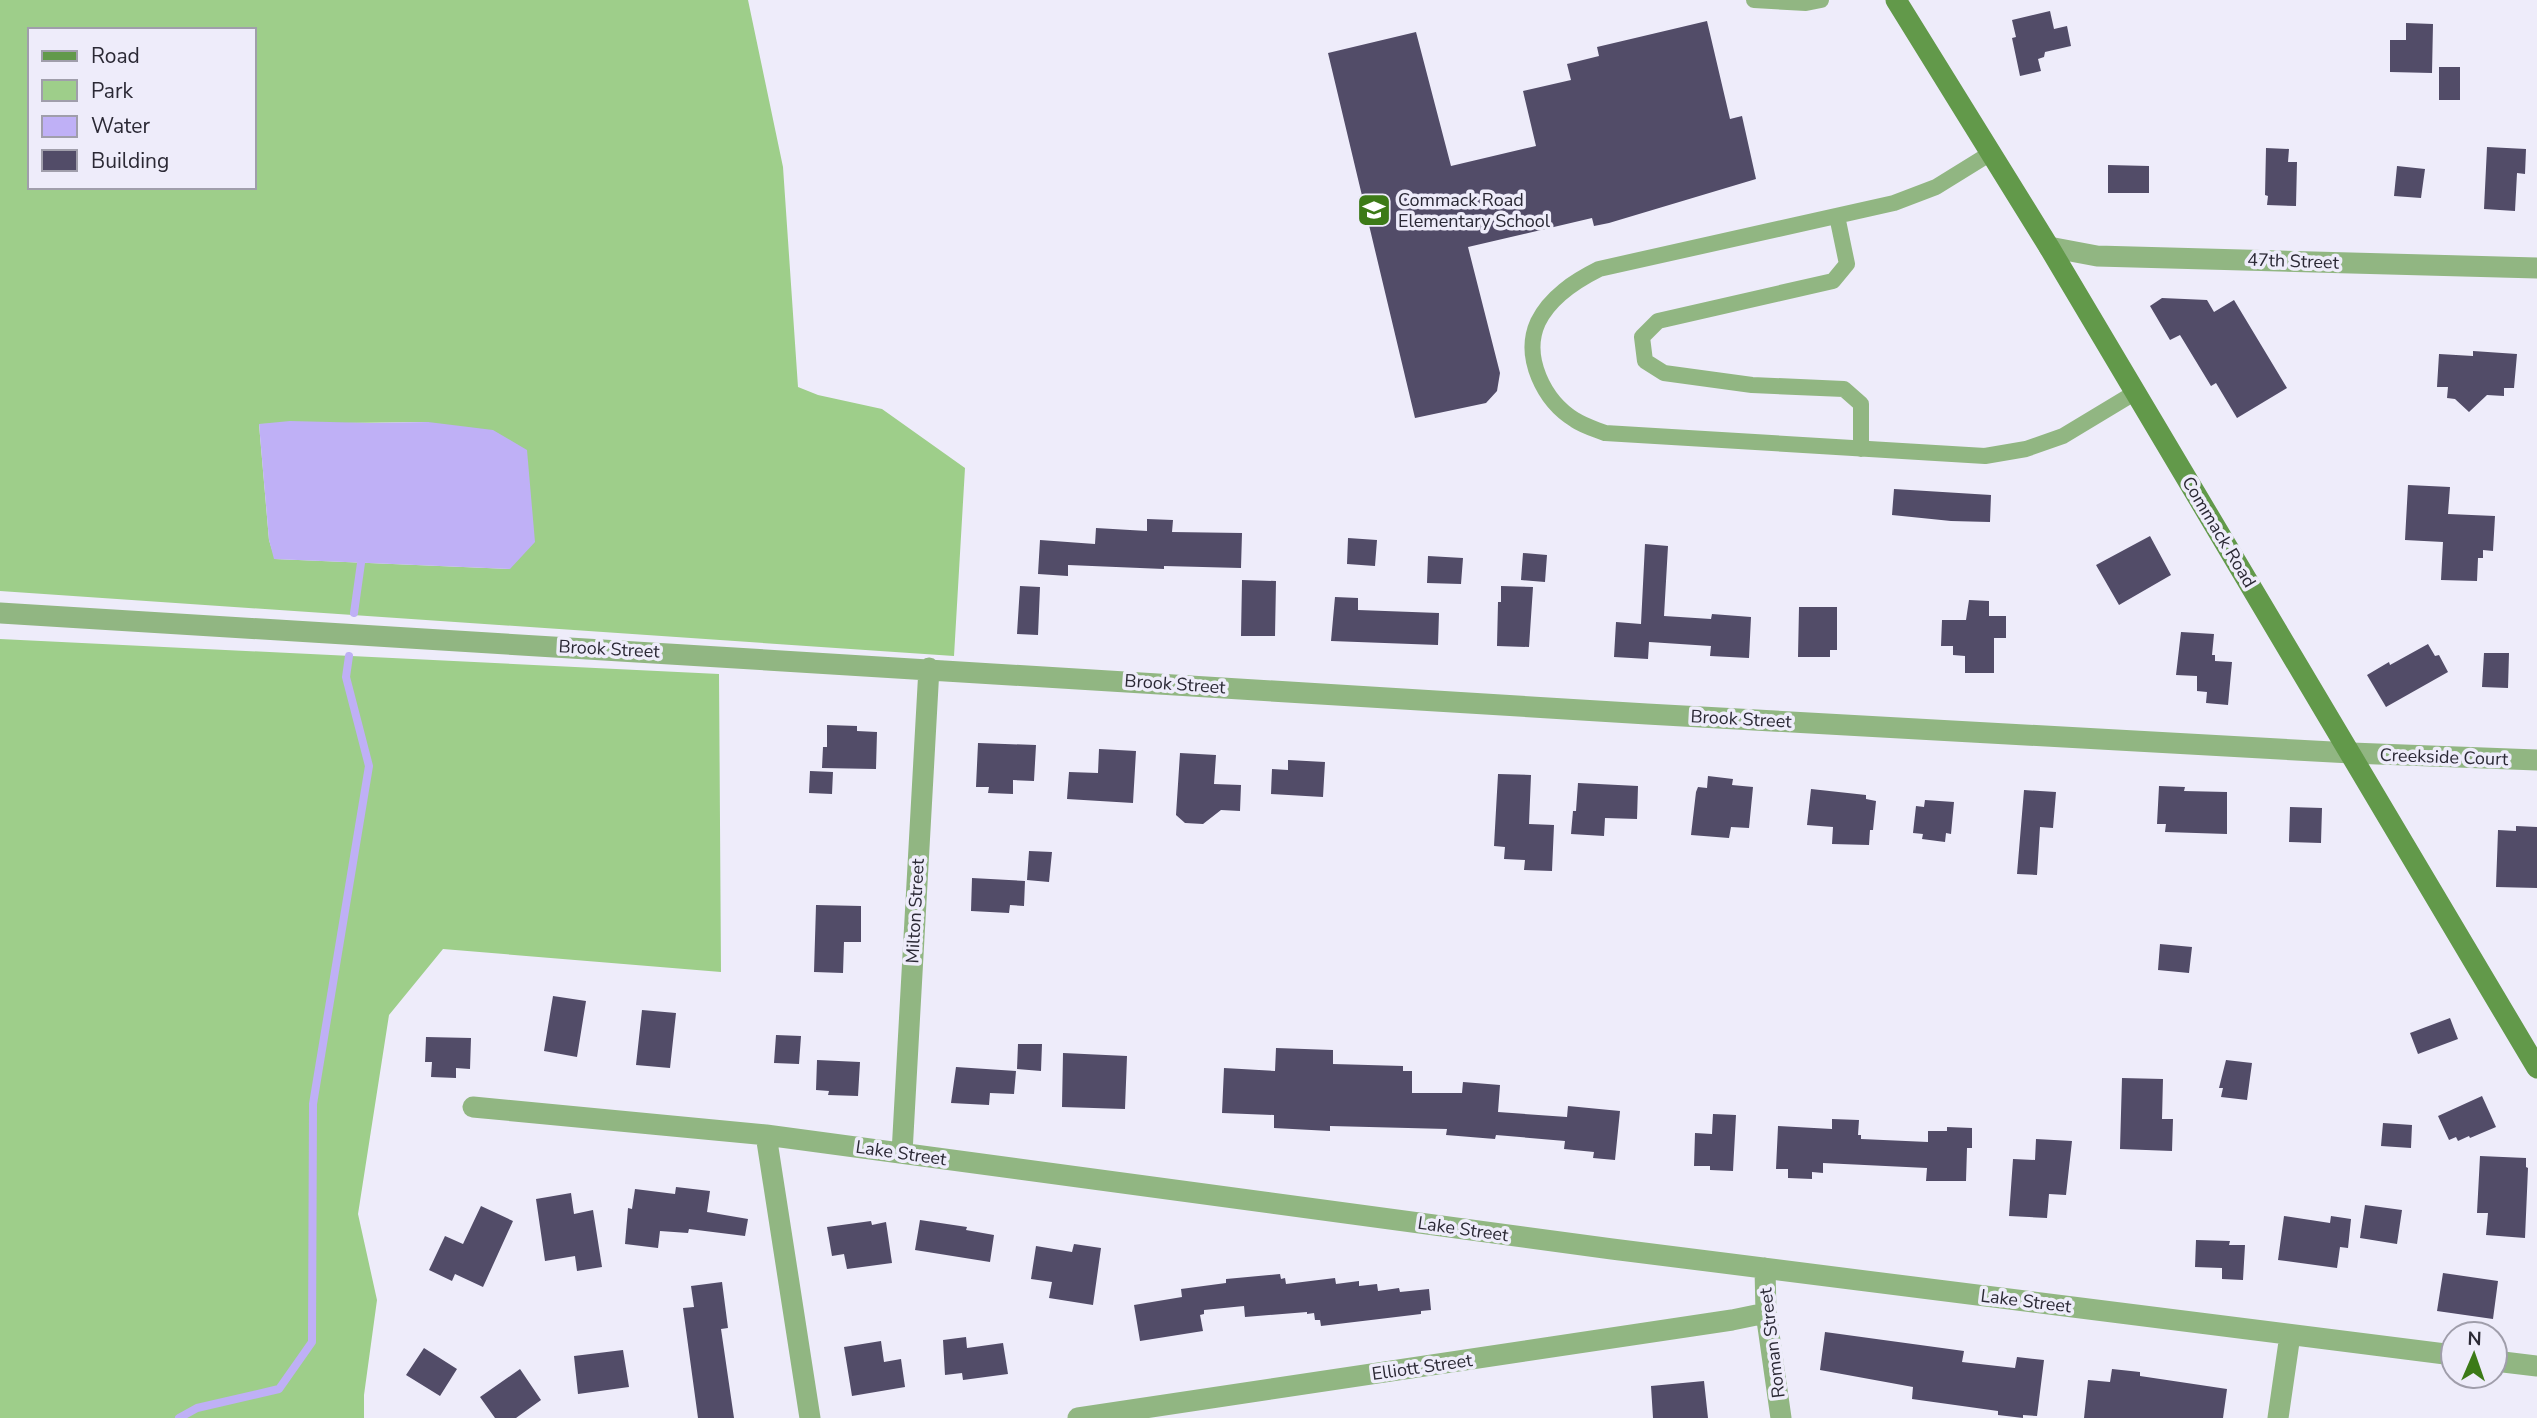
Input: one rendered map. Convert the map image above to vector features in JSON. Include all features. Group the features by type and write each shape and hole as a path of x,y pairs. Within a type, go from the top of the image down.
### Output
{"street":[{"name":"Commack Road","path":"1896,0 2049,247 2537,1068"},
{"name":"47th Street","path":"2049,247 2097,256 2537,268"},
{"name":"Brook Street","path":"0,613 1647,714 2351,753"},
{"name":"Milton Street","path":"902,1153 929,668"},
{"name":"Creekside Court","path":"2351,753 2537,760"},
{"name":"Lake Street","path":"473,1107 766,1135 1612,1250 2439,1353"},
{"path":"766,1135 810,1418"},
{"name":"Roman Street","path":"1765,1268 1766,1313 1781,1418"},
{"name":"Elliott Street","path":"1078,1418 1732,1321 1766,1313"},
{"path":"2278,1418 2290,1335"},
{"path":"2509,1363 2537,1366"}],"lane":[{"path":"1754,0 1807,3 1821,0"},
{"path":"1991,153 1936,187 1894,203 1599,269 1575,281 1554,299 1538,322 1533,349 1537,376 1550,399 1574,420 1605,433 1985,456 2026,449 2063,436 2136,392"},
{"path":"1836,216 1847,264 1833,281 1658,321 1642,337 1645,361 1664,373 1752,384 1844,388 1860,404 1861,449"}],"green space":[{"path":"0,0 748,0 783,167 798,387 818,395 882,409 965,468 954,656 0,591","holes":["428,422 510,569 275,559 269,540 259,424"]},
{"path":"0,639 719,674 721,972 443,949 389,1015 358,1214 377,1300 364,1395 364,1418 0,1418"}],"water":[{"path":"290,421 428,422 493,430 527,450 535,542 510,569 274,559 269,540 259,424"}],"building":[{"path":"2050,11 2054,29 2067,26 2071,46 2045,52 2044,57 2038,59 2041,71 2020,76 2012,38 2016,37 2012,20"},
{"path":"1707,21 1730,119 1742,116 1756,179 1609,223 1594,226 1592,218 1468,247 1500,373 1497,391 1486,403 1415,418 1328,53 1416,32 1451,166 1536,146 1523,91 1571,80 1567,64 1599,56 1597,47"},
{"path":"2406,23 2433,24 2432,73 2390,72 2390,40 2406,40"},
{"path":"2439,67 2460,67 2460,100 2439,100"},
{"path":"2487,147 2526,149 2525,174 2517,173 2515,211 2484,209"},
{"path":"2266,148 2289,149 2288,162 2297,162 2296,206 2267,205"},
{"path":"2108,165 2149,166 2149,193 2108,193"},
{"path":"2397,166 2425,169 2421,198 2394,196"},
{"path":"2162,298 2207,300 2214,312 2234,300 2287,388 2237,418 2216,383 2211,386 2180,335 2170,340 2150,306"},
{"path":"2473,351 2517,354 2514,388 2504,388 2504,396 2487,395 2469,412 2455,399 2447,398 2448,387 2437,387 2439,354 2473,356"},
{"path":"2408,485 2450,487 2448,514 2495,516 2493,551 2483,550 2483,558 2478,558 2477,581 2441,580 2443,542 2405,540"},
{"path":"1894,489 1991,495 1990,522 1892,515"},
{"path":"1147,519 1173,520 1172,532 1242,533 1241,568 1164,566 1164,569 1068,565 1068,576 1038,574 1040,540 1095,544 1096,528 1147,531"},
{"path":"2150,536 2171,575 2119,605 2096,565"},
{"path":"1348,538 1377,540 1375,566 1347,564"},
{"path":"1645,544 1668,546 1664,616 1711,619 1712,614 1751,617 1749,658 1710,656 1711,646 1649,642 1648,659 1614,657 1616,622 1641,624"},
{"path":"1523,553 1547,555 1545,582 1521,580"},
{"path":"1428,556 1463,558 1461,584 1427,583"},
{"path":"1242,580 1276,581 1275,636 1241,636"},
{"path":"1020,586 1040,587 1038,635 1017,634"},
{"path":"1501,586 1533,587 1529,647 1497,646"},
{"path":"1335,597 1358,598 1358,610 1439,613 1438,645 1331,641"},
{"path":"1969,600 1989,601 1989,616 2006,616 2006,638 1994,638 1994,673 1965,673 1965,656 1953,655 1953,646 1941,646 1942,620 1966,620"},
{"path":"1799,607 1837,607 1837,650 1830,650 1830,657 1798,657"},
{"path":"2181,632 2214,634 2212,655 2215,655 2215,661 2232,662 2228,705 2206,703 2207,692 2197,691 2197,676 2176,675"},
{"path":"2428,644 2435,656 2439,655 2448,672 2386,707 2367,675"},
{"path":"2484,653 2509,653 2508,688 2482,687"},
{"path":"827,725 857,726 857,731 877,732 876,769 822,768 823,747 827,747"},
{"path":"978,743 1036,745 1034,781 1013,780 1013,794 988,793 989,787 976,787"},
{"path":"1099,749 1136,751 1133,803 1067,799 1069,772 1098,773"},
{"path":"1180,753 1216,755 1214,784 1241,785 1240,811 1221,810 1203,824 1185,823 1176,815"},
{"path":"1288,760 1325,762 1323,797 1271,794 1272,769 1288,770"},
{"path":"810,771 833,772 832,794 809,793"},
{"path":"1498,774 1531,775 1529,824 1554,825 1552,871 1524,870 1525,860 1504,859 1505,847 1494,846"},
{"path":"1708,776 1733,779 1732,785 1753,787 1749,828 1731,827 1729,838 1691,835 1696,792 1698,787 1707,788"},
{"path":"1578,783 1638,786 1637,819 1605,818 1604,836 1571,834"},
{"path":"2159,786 2185,787 2184,791 2227,792 2227,834 2165,832 2166,824 2157,824"},
{"path":"1811,789 1866,795 1866,799 1876,801 1869,845 1832,844 1833,827 1807,825"},
{"path":"2024,790 2056,792 2053,828 2040,827 2037,875 2017,874"},
{"path":"1925,800 1954,802 1951,834 1946,833 1945,842 1922,839 1923,834 1913,833 1916,806 1924,807"},
{"path":"2290,807 2322,808 2321,843 2289,842"},
{"path":"2516,826 2537,827 2537,888 2496,887 2498,830 2516,831"},
{"path":"1029,851 1052,852 1049,882 1027,880"},
{"path":"972,878 1025,881 1024,906 1010,905 1009,913 971,911"},
{"path":"816,905 861,906 861,942 844,942 843,973 814,972"},
{"path":"2160,944 2192,947 2189,973 2158,970"},
{"path":"553,996 586,1001 577,1057 544,1051"},
{"path":"642,1010 676,1013 670,1068 636,1065"},
{"path":"2450,1018 2458,1039 2418,1054 2410,1033"},
{"path":"776,1035 801,1036 799,1064 774,1063"},
{"path":"426,1037 471,1038 470,1069 456,1068 456,1078 431,1077 432,1062 425,1062"},
{"path":"1018,1044 1042,1044 1041,1071 1017,1069"},
{"path":"1276,1048 1333,1050 1333,1064 1403,1066 1403,1071 1412,1071 1412,1093 1462,1093 1463,1082 1500,1085 1498,1112 1567,1117 1568,1106 1620,1111 1615,1160 1593,1158 1594,1152 1564,1149 1565,1141 1496,1135 1495,1139 1446,1135 1447,1129 1330,1126 1330,1131 1274,1128 1274,1115 1222,1113 1224,1068 1275,1071"},
{"path":"1063,1053 1127,1056 1125,1109 1062,1107"},
{"path":"817,1060 860,1062 858,1096 828,1095 829,1091 816,1090"},
{"path":"2226,1060 2252,1063 2247,1100 2221,1097 2223,1088 2219,1088"},
{"path":"956,1067 1016,1071 1014,1094 990,1093 989,1105 951,1103"},
{"path":"2122,1078 2163,1079 2162,1119 2173,1119 2172,1151 2120,1149"},
{"path":"2482,1096 2496,1127 2470,1138 2469,1136 2458,1141 2456,1137 2449,1140 2438,1116"},
{"path":"1713,1114 1736,1115 1733,1171 1694,1166 1695,1133 1712,1134"},
{"path":"1832,1119 1859,1120 1858,1135 1861,1135 1861,1139 1928,1142 1928,1131 1947,1131 1947,1127 1972,1128 1972,1148 1967,1148 1966,1181 1926,1181 1927,1168 1823,1163 1823,1173 1812,1172 1812,1179 1788,1178 1788,1169 1776,1169 1778,1126 1832,1129"},
{"path":"2383,1123 2412,1125 2411,1148 2381,1146"},
{"path":"2036,1139 2072,1141 2066,1195 2049,1194 2047,1218 2009,1216 2013,1159 2035,1160"},
{"path":"2480,1156 2526,1158 2528,1168 2525,1238 2486,1235 2488,1213 2477,1213"},
{"path":"676,1187 710,1191 707,1212 748,1219 745,1236 689,1229 688,1233 660,1231 658,1248 625,1244 628,1208 632,1209 635,1189 675,1194"},
{"path":"571,1193 574,1214 593,1210 602,1267 577,1271 575,1256 545,1261 536,1199"},
{"path":"2365,1205 2402,1210 2397,1244 2360,1238"},
{"path":"481,1206 513,1221 483,1287 455,1274 452,1281 429,1270 445,1236 463,1244"},
{"path":"2284,1216 2330,1223 2331,1216 2351,1219 2348,1248 2340,1247 2337,1268 2278,1260"},
{"path":"920,1220 967,1227 966,1230 994,1235 990,1262 915,1250"},
{"path":"871,1221 872,1225 886,1222 892,1263 847,1269 844,1254 832,1256 827,1227"},
{"path":"2196,1240 2230,1241 2229,1245 2245,1245 2243,1280 2222,1279 2222,1268 2195,1267"},
{"path":"1074,1244 1101,1248 1093,1305 1049,1298 1052,1282 1031,1279 1036,1246 1072,1252"},
{"path":"2443,1273 2498,1281 2493,1319 2437,1311"},
{"path":"1280,1274 1281,1279 1285,1278 1286,1284 1335,1278 1336,1284 1359,1281 1359,1286 1377,1284 1378,1291 1399,1288 1400,1292 1429,1289 1431,1310 1421,1311 1421,1314 1321,1326 1320,1320 1315,1320 1314,1313 1307,1312 1245,1317 1244,1306 1204,1310 1204,1314 1200,1315 1203,1331 1140,1341 1134,1305 1182,1297 1181,1289 1226,1283 1226,1279"},
{"path":"722,1282 728,1328 721,1329 734,1418 698,1418 683,1308 694,1307 691,1286"},
{"path":"1825,1332 1964,1351 1962,1362 2015,1368 2017,1357 2044,1360 2037,1416 2023,1415 2023,1418 1998,1415 1998,1411 1912,1399 1913,1387 1820,1370"},
{"path":"966,1337 967,1348 1003,1343 1008,1374 963,1380 962,1373 945,1375 943,1340"},
{"path":"881,1341 884,1362 901,1359 905,1387 852,1396 844,1347"},
{"path":"424,1348 457,1369 440,1396 406,1375"},
{"path":"623,1350 629,1387 578,1394 574,1356"},
{"path":"520,1369 541,1400 516,1418 495,1418 480,1397"},
{"path":"2112,1369 2227,1389 2223,1418 2084,1418 2088,1380 2110,1382"},
{"path":"1704,1381 1708,1418 1653,1418 1651,1386"}],"waterway":[{"path":"354,613 361,563"},
{"path":"179,1418 197,1408 279,1389 312,1342 313,1104 369,766 346,677 349,656"}],"place":[{"name":"Commack Road Elementary School","path":"1374,210"}]}
